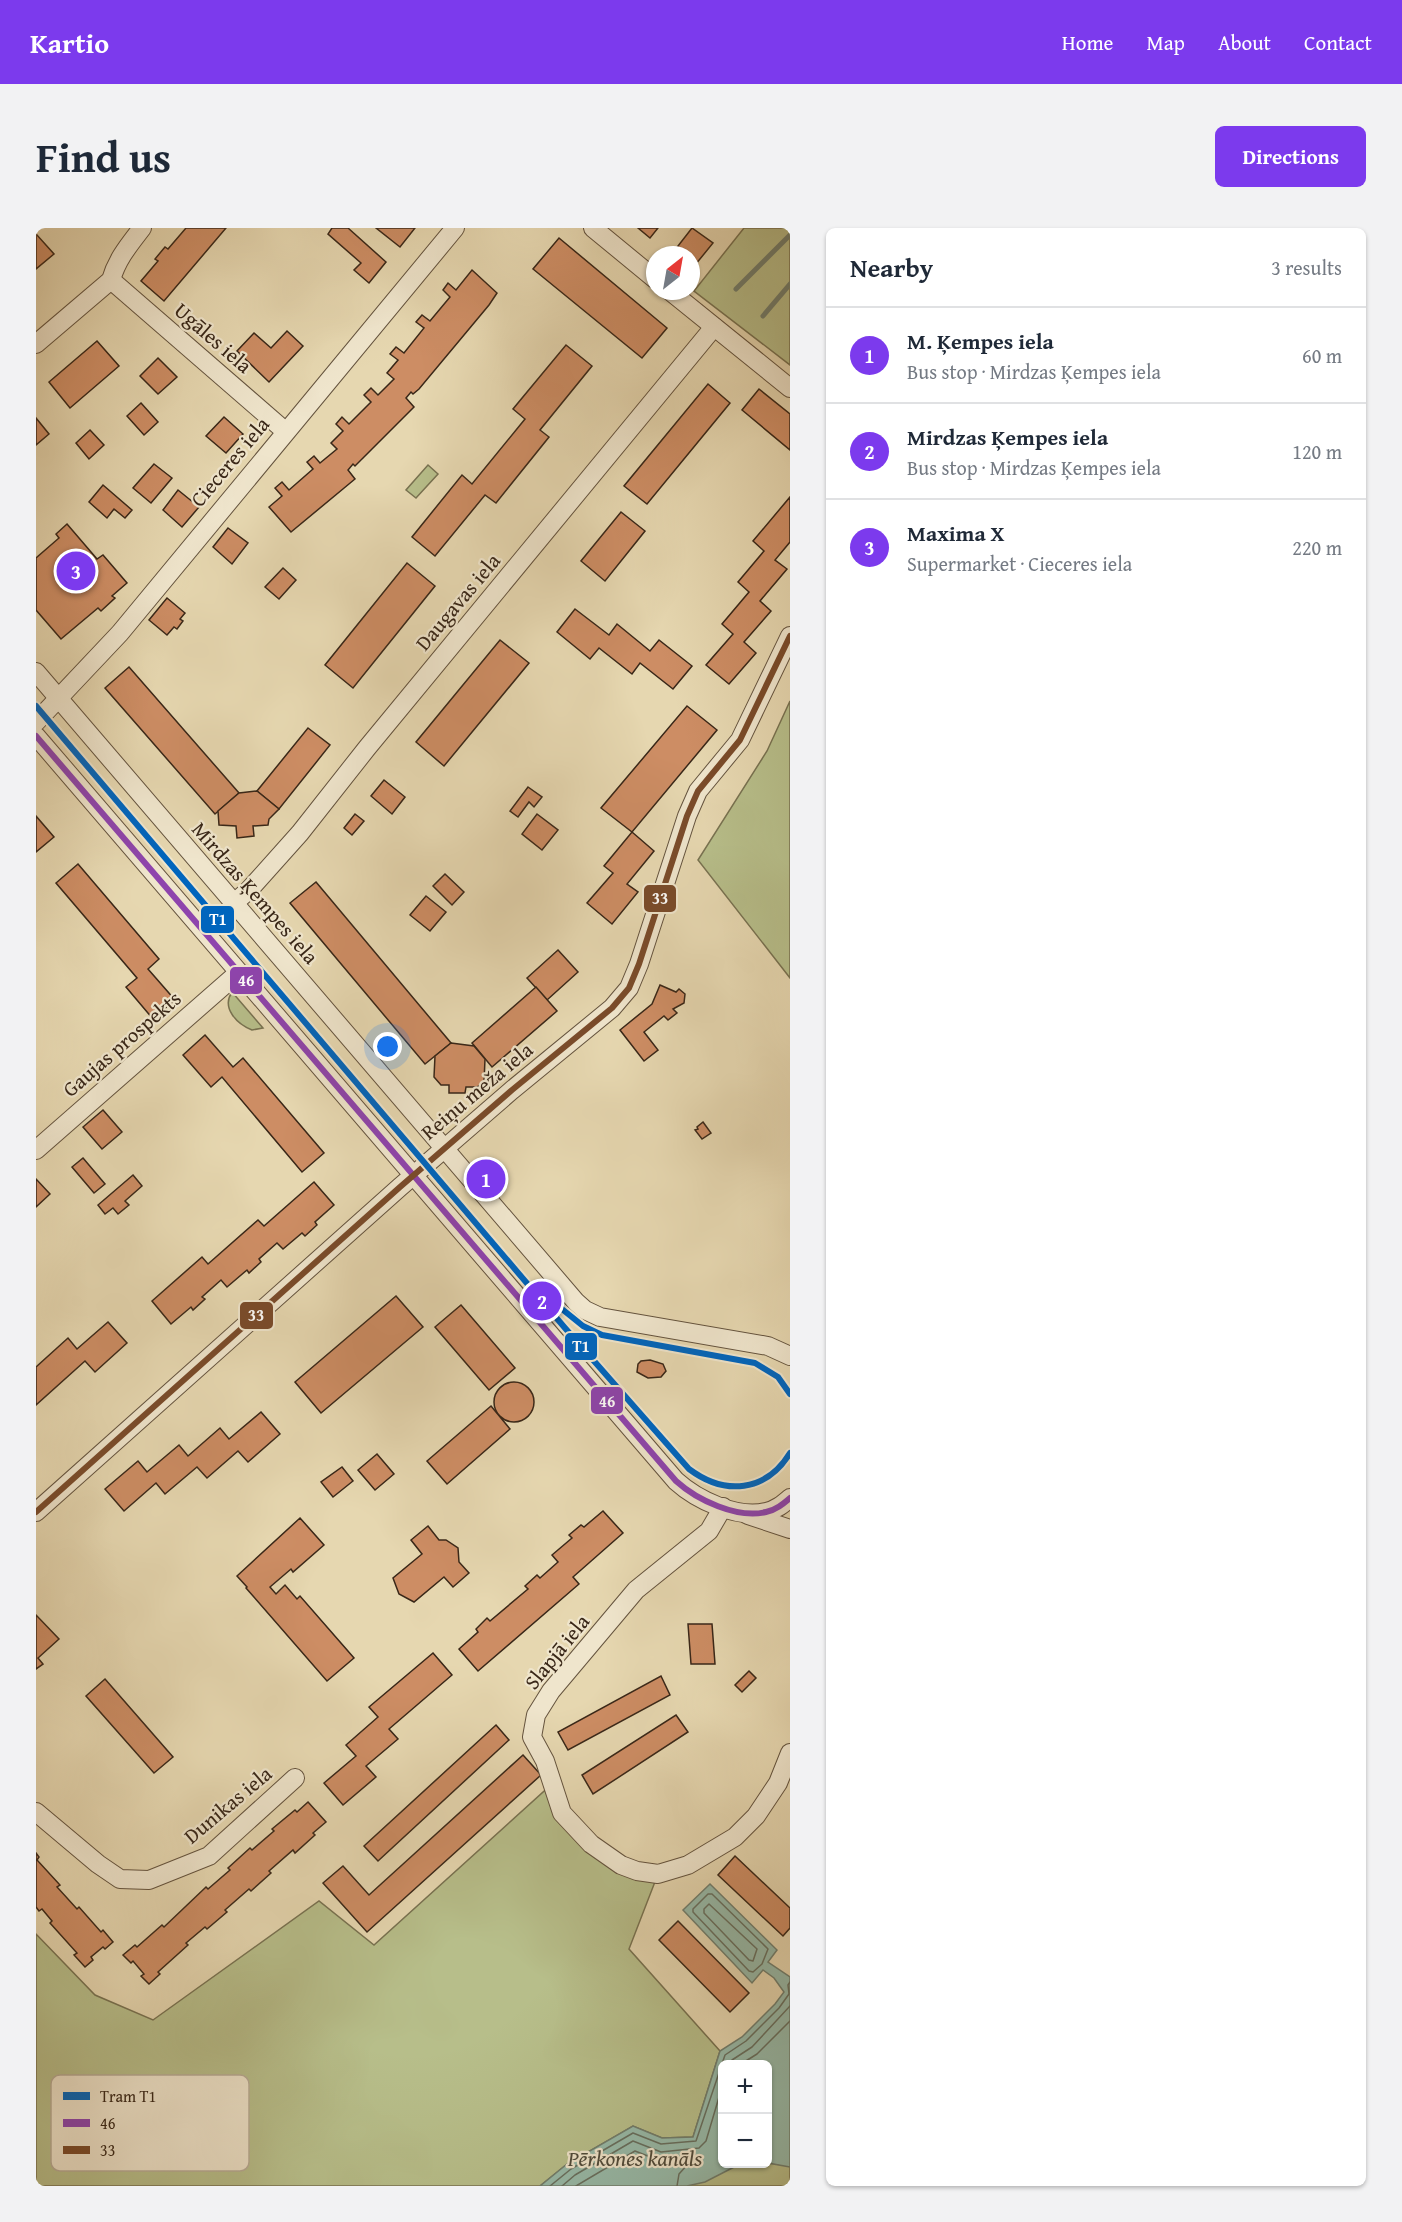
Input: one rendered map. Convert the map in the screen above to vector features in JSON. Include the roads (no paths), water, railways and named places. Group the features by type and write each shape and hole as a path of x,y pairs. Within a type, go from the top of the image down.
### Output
{"street":[{"path":"36,344 111,280 122,253 142,228"},
{"name":"Cieceres iela","path":"36,722 120,633 455,228"},
{"path":"592,228 646,272"},
{"name":"Ugāles iela","path":"111,280 285,431"},
{"path":"681,300 790,388"},
{"name":"Daugavas iela","path":"234,903 249,890 300,833 367,748 714,327"},
{"name":"Reiņu meža iela","path":"36,1512 413,1175 612,1008 629,988 639,964 687,816 698,791 740,740 790,636"},
{"name":"Mirdzas Ķempes iela","path":"36,672 576,1302 591,1314 600,1317 768,1346 790,1356"},
{"path":"36,736 676,1481 693,1495 723,1508 741,1512 764,1513 779,1507 790,1498"},
{"name":"Gaujas prospekts","path":"36,1150 238,973"},
{"name":"Slapjā iela","path":"723,1508 709,1531 636,1590 551,1691 536,1715 532,1737 544,1761 562,1813 591,1844 621,1865 638,1871 658,1874 688,1865 735,1837 756,1816 778,1783 790,1753"},
{"path":"741,1512 772,1525 790,1529"},
{"name":"Dunikas iela","path":"36,1812 98,1864 120,1879 148,1880 209,1856 295,1778"}],"water":[{"name":"Pērkones kanāls","path":"710,1884 777,1950 768,1962 790,1977 790,2167 772,2164 772,2060 718,2060 718,2168 732,2168 705,2182 687,2186 540,2186 567,2164 633,2126 662,2138 693,2137 720,2051 742,2037 784,1992 774,1978 763,1970 752,1983 683,1910"}],"waterway":[{"path":"736,289 790,235"},
{"path":"763,316 790,284"}],"tram line":[{"name":"T1","path":"36,706 565,1328 689,1469 717,1483 744,1486 769,1476 790,1453"},
{"name":"T1","path":"557,1305 583,1326 602,1335 755,1363 778,1377 790,1394"}],"place":[{"name":"Maxima X","path":"76,571"},
{"name":"M. Ķempes iela","path":"486,1179"},
{"name":"Mirdzas Ķempes iela","path":"542,1301"}]}
